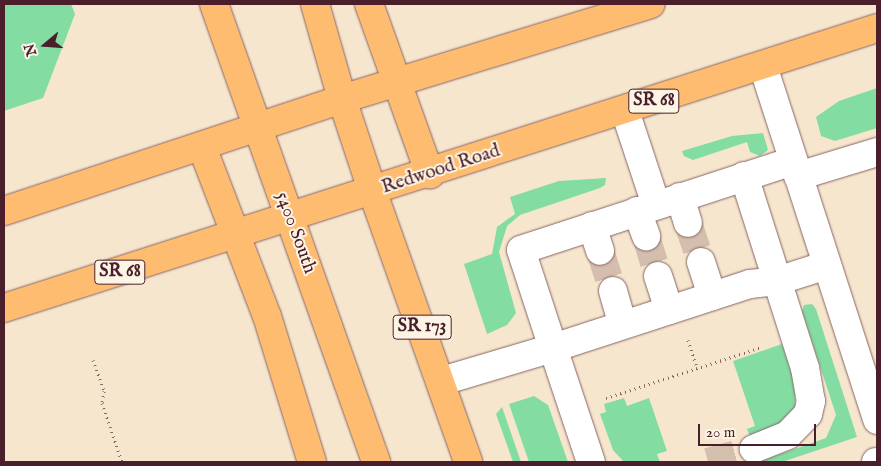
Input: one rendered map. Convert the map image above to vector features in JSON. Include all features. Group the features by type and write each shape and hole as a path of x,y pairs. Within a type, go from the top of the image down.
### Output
{"main road":[{"name":"5400 South","path":"214,4 376,462"},
{"name":"SR 173","path":"315,4 342,99 373,193 442,381 468,462"},
{"path":"369,4 430,174"},
{"path":"4,211 202,147 342,99 398,84 651,4"},
{"name":"Redwood Road","path":"4,308 373,193 877,28"},
{"path":"202,147 267,316 312,462"}],"lane":[{"path":"763,66 877,420"},
{"path":"625,110 655,212"},
{"path":"591,462 521,250 596,239 655,212 744,176 795,169 877,152"},
{"path":"744,176 810,385 811,401 808,414 788,435 754,448"},
{"path":"655,212 688,222"},
{"path":"701,262 712,296"},
{"path":"442,381 553,348 750,284 778,280 827,264"},
{"path":"658,276 669,310"},
{"path":"613,290 623,325"}],"path":[{"path":"598,401 770,344"},
{"path":"93,360 104,391 102,403 122,462"}],"green space":[{"path":"4,4 71,4 75,14 43,98 4,111"},
{"path":"877,88 877,128 835,141 821,136 816,117 839,101"},
{"path":"763,133 768,150 760,156 750,152 747,142 693,160 684,156 682,151 732,136"},
{"path":"606,178 605,185 600,188 520,215 507,226 499,252 516,313 507,325 487,334 464,264 492,254 497,227 515,214 510,197 559,181"},
{"path":"812,304 816,309 857,437 782,462 758,462 826,438 836,415 802,311 804,305"},
{"path":"782,344 795,384 795,406 785,423 750,437 747,429 755,426 733,361"},
{"path":"534,396 548,405 568,462 529,462 509,404"},
{"path":"624,398 627,406 649,398 667,451 657,454 660,462 624,462 613,450 600,414 606,412 604,404"},
{"path":"502,407 521,462 513,462 496,414"}],"tunnel":[{"path":"688,223 701,262"},
{"path":"646,236 658,276"},
{"path":"600,251 613,291"},
{"path":"708,462 754,449"}]}
